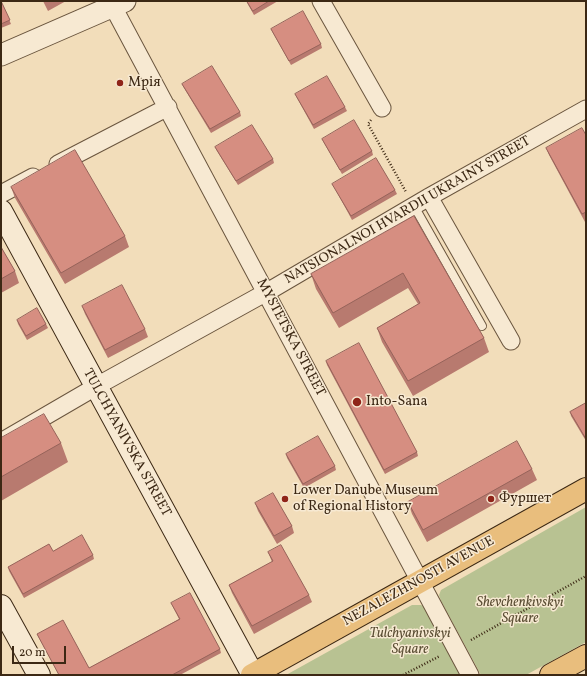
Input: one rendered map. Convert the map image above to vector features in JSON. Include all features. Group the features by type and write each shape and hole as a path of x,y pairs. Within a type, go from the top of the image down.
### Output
{"main road":[{"name":"TULCHYANIVSKA STREET","path":"1,211 253,675"},
{"name":"NEZALEZHNOSTI AVENUE","path":"253,675 586,490"},
{"path":"1,606 39,675"},
{"path":"551,675 586,656"}],"street":[{"path":"321,1 382,108"},
{"path":"1,54 116,3"},
{"name":"MYSTETSKA STREET","path":"116,3 168,107 470,675"},
{"path":"1,194 168,107"},
{"name":"NATSIONALNOI HVARDII UKRAINY STREET","path":"1,442 96,387 266,293 429,197 586,109"},
{"path":"429,197 511,341"}],"lane":[{"path":"414,206 482,326"}],"path":[{"path":"382,108 368,124 414,206"},
{"path":"468,641 586,576"},
{"path":"403,675 447,653"}],"green space":[{"name":"Shevchenkivskyi Square","path":"586,507 586,642 526,675 481,675 441,601 439,595 441,590"},
{"name":"Tulchyanivskyi Square","path":"412,605 421,605 428,608 465,675 286,675"}],"building":[{"path":"1,1 10,20 1,24"},
{"path":"247,1 269,1 253,11"},
{"path":"303,11 321,44 289,61 271,29"},
{"path":"212,66 240,112 210,129 182,84"},
{"path":"327,76 345,107 313,125 295,94"},
{"path":"354,120 372,151 340,170 322,139"},
{"path":"252,125 273,159 236,181 215,147"},
{"path":"582,128 586,135 586,212 582,214 546,148"},
{"path":"75,150 125,236 61,273 11,187"},
{"path":"376,158 395,190 351,216 332,184"},
{"path":"414,216 484,338 408,381 377,328 420,303 403,273 333,313 311,274"},
{"path":"1,247 15,271 1,279"},
{"path":"122,285 145,329 105,350 82,306"},
{"path":"37,308 46,324 26,336 17,320"},
{"path":"359,343 417,452 384,470 326,361"},
{"path":"586,403 586,439 570,412"},
{"path":"44,414 61,443 1,477 1,438"},
{"path":"318,436 335,466 303,484 286,454"},
{"path":"517,441 532,469 423,530 408,502"},
{"path":"273,493 292,526 274,536 255,503"},
{"path":"82,535 93,555 23,594 8,567 49,544 53,551"},
{"path":"281,545 309,595 252,626 229,585 273,561 268,552"},
{"path":"190,593 220,649 172,675 59,675 37,634 63,620 89,668 180,619 171,603"}],"place":[{"name":"Мрія","path":"120,83"},
{"name":"Into-Sana","path":"357,402"},
{"name":"Lower Danube Museum of Regional History","path":"285,499"},
{"name":"Фуршет","path":"491,499"}]}
